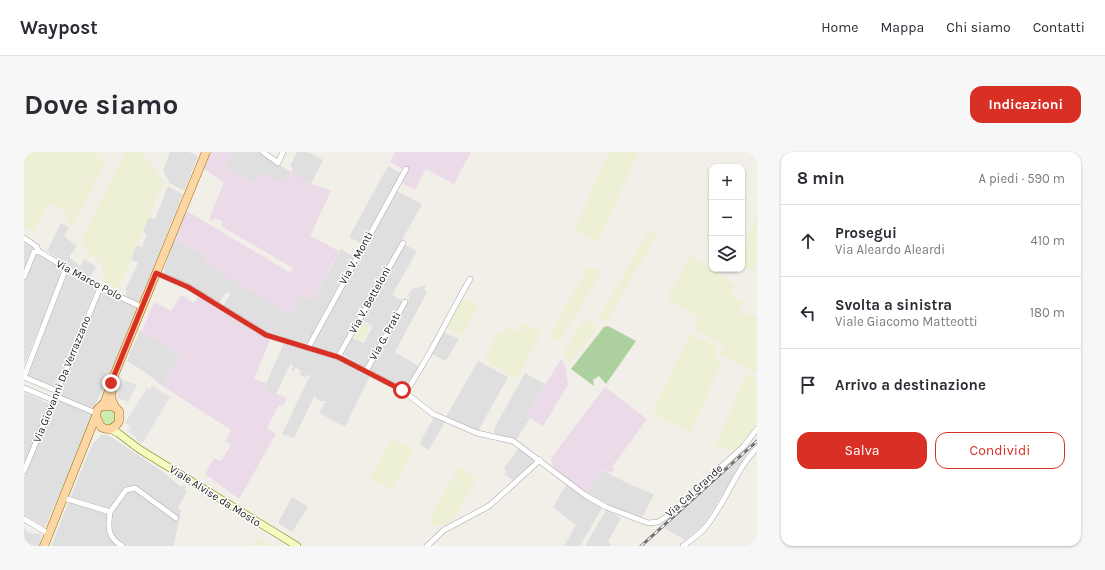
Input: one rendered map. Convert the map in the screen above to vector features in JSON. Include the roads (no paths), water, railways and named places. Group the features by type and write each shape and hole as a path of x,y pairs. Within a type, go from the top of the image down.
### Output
{"main road":[{"path":"44,546 87,441 96,415 105,402 110,385 206,152"},
{"path":"87,441 96,432 116,426 119,421 120,414 111,398 110,385"},
{"path":"102,406 109,404 115,407"},
{"path":"96,415 98,424 107,429"},
{"name":"Viale Alvise da Mosto","path":"119,421 124,433 134,445"},
{"name":"Viale Alvise da Mosto","path":"107,429 118,433 134,445 297,546"}],"street":[{"path":"263,152 278,163 284,152"},
{"name":"Via V. Monti","path":"308,348 406,169"},
{"name":"Via Marco Polo","path":"24,238 37,247 36,252 100,288 142,307"},
{"name":"Via V. Betteloni","path":"338,357 402,242"},
{"path":"24,277 36,252"},
{"path":"66,268 24,377 55,396 96,415"},
{"name":"Via Cal Grande","path":"156,273 188,287 263,333 338,357 366,371 405,393 430,412 477,433 513,441 579,491 596,501 643,521 654,523 666,517 744,446 757,429"},
{"path":"405,393 435,345 442,329 470,279"},
{"name":"Via Giovanni Da Verrazzano","path":"24,471 100,288"},
{"name":"Via G. Prati","path":"366,371 405,302"},
{"path":"24,388 55,396"},
{"path":"683,546 702,532 744,465 757,448"},
{"path":"427,546 444,530 489,506 540,460"},
{"path":"122,546 113,540 109,533 110,512 126,490 135,488 176,518"},
{"path":"64,498 110,512"},
{"path":"24,519 49,534"}],"railway":[{"path":"641,546 757,441"}]}
